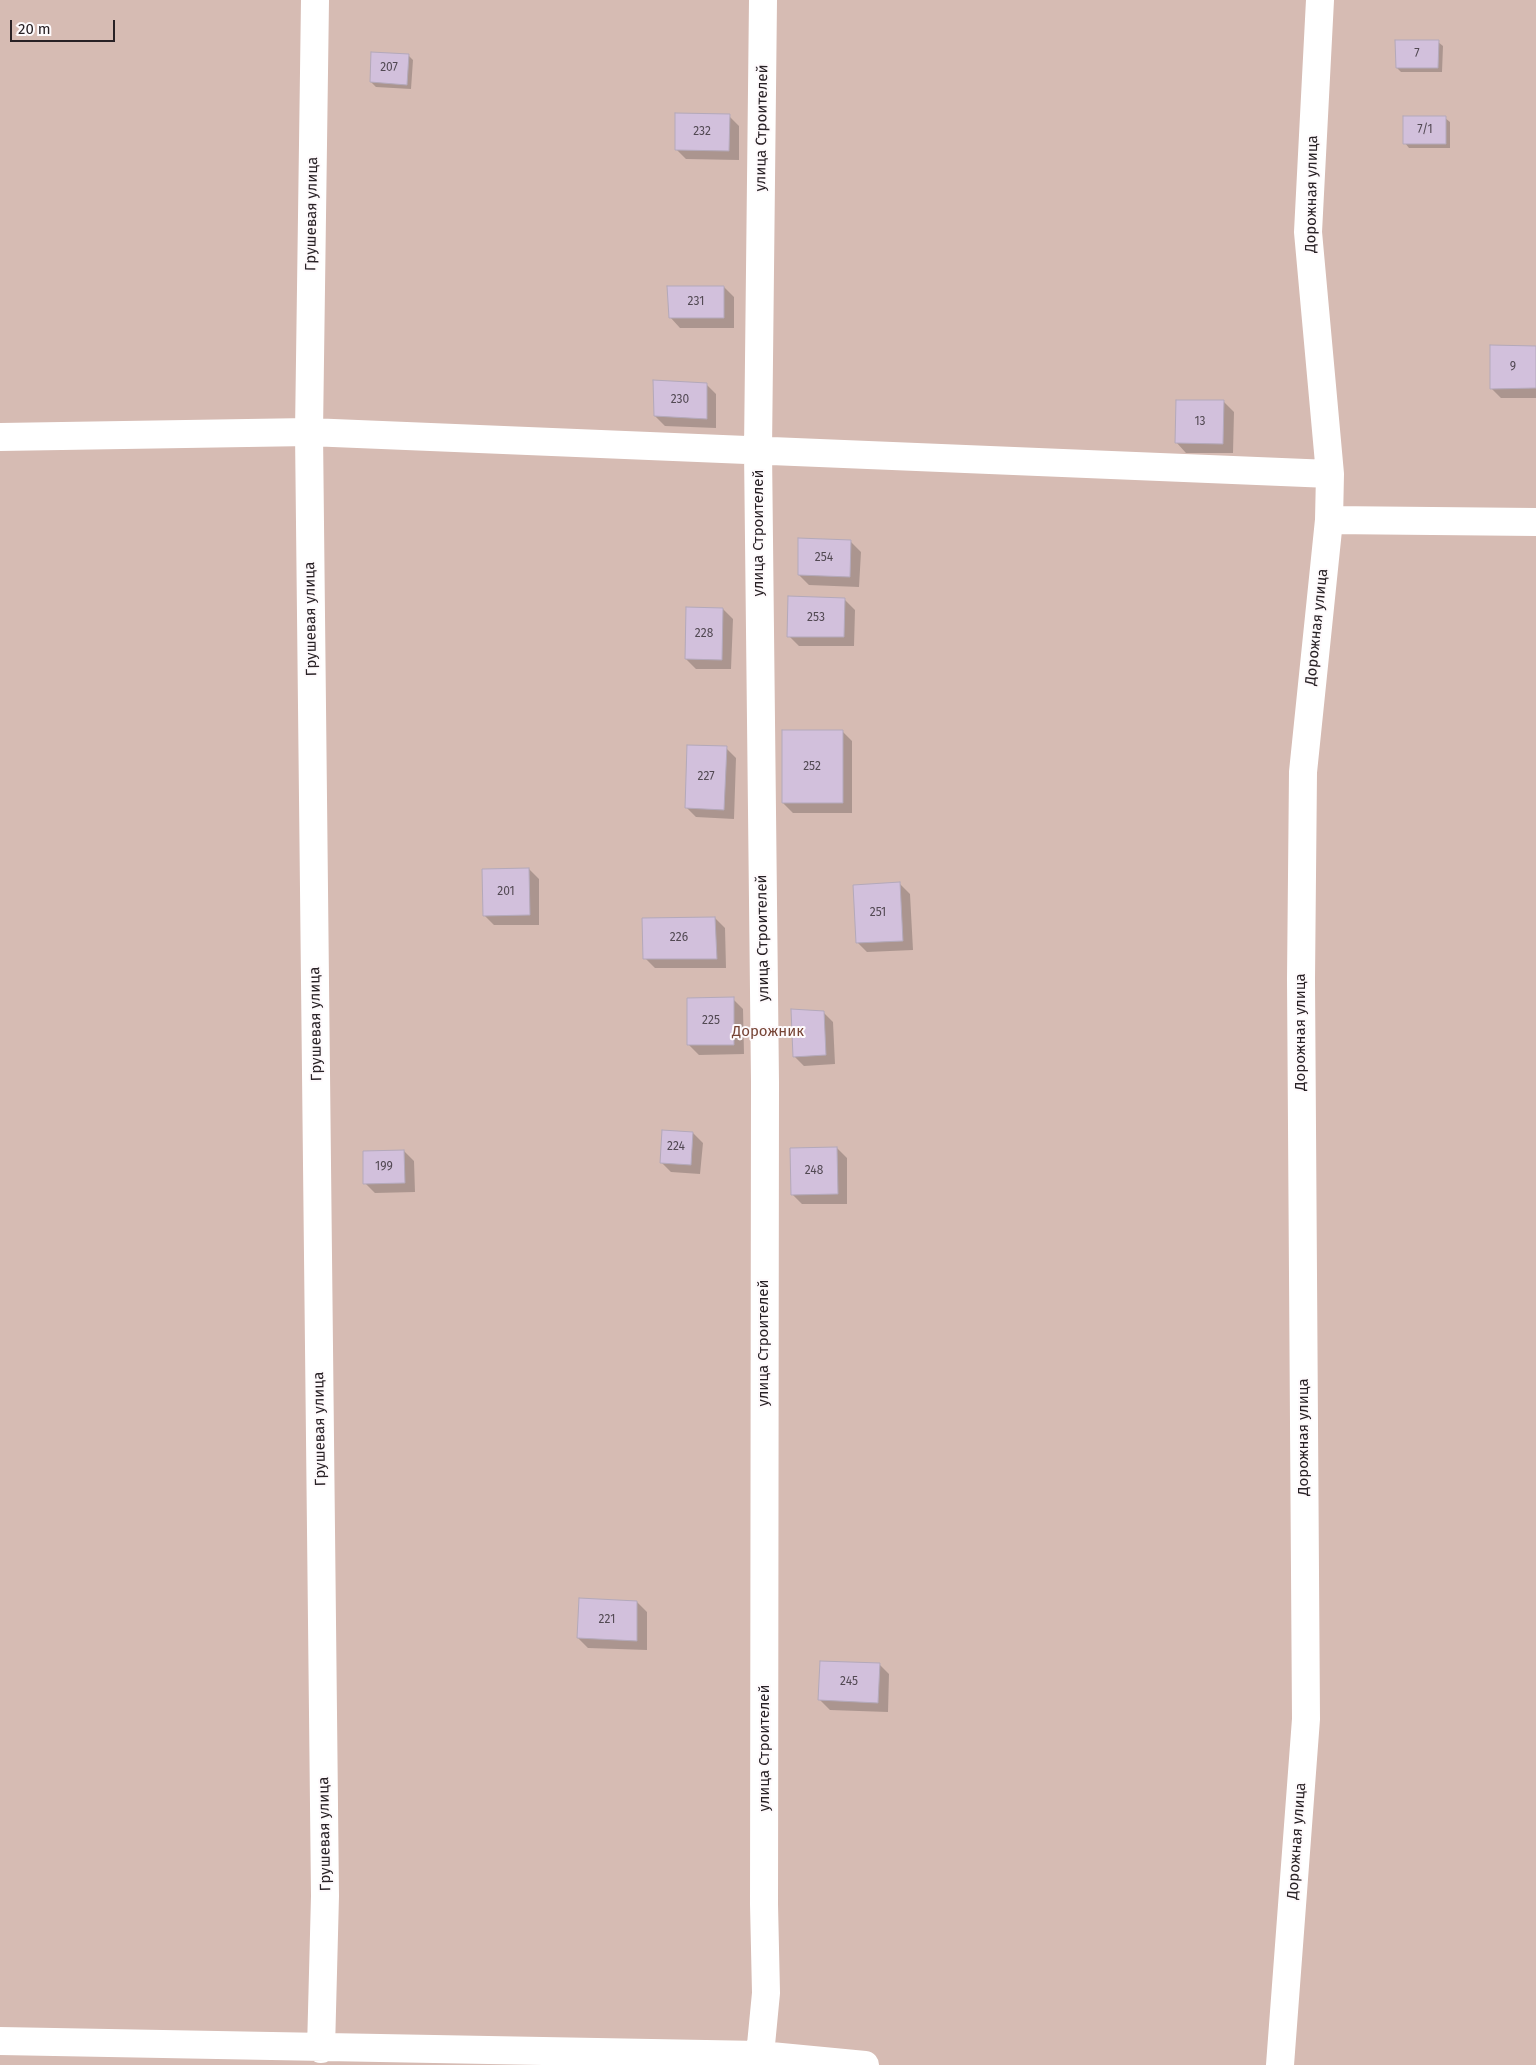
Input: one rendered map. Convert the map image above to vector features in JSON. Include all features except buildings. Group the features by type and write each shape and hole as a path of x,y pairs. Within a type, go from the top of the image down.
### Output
{"street":[{"name":"Грушевая улица","path":"315,0 309,432 325,1896 321,2049"},
{"name":"улица Строителей","path":"760,2056 766,1993 764,1904 765,1082 758,450 764,0"},
{"name":"Дорожная улица","path":"1280,2065 1306,1720 1300,979 1303,772 1328,520 1330,474 1308,232 1320,0"},
{"path":"0,437 309,432 1330,474"},
{"path":"1328,520 1536,522"},
{"path":"0,2041 321,2049 760,2056 865,2065"}],"green space":[{"name":"Дорожник","path":"0,0 1536,0 1536,2065 0,2065"}]}
